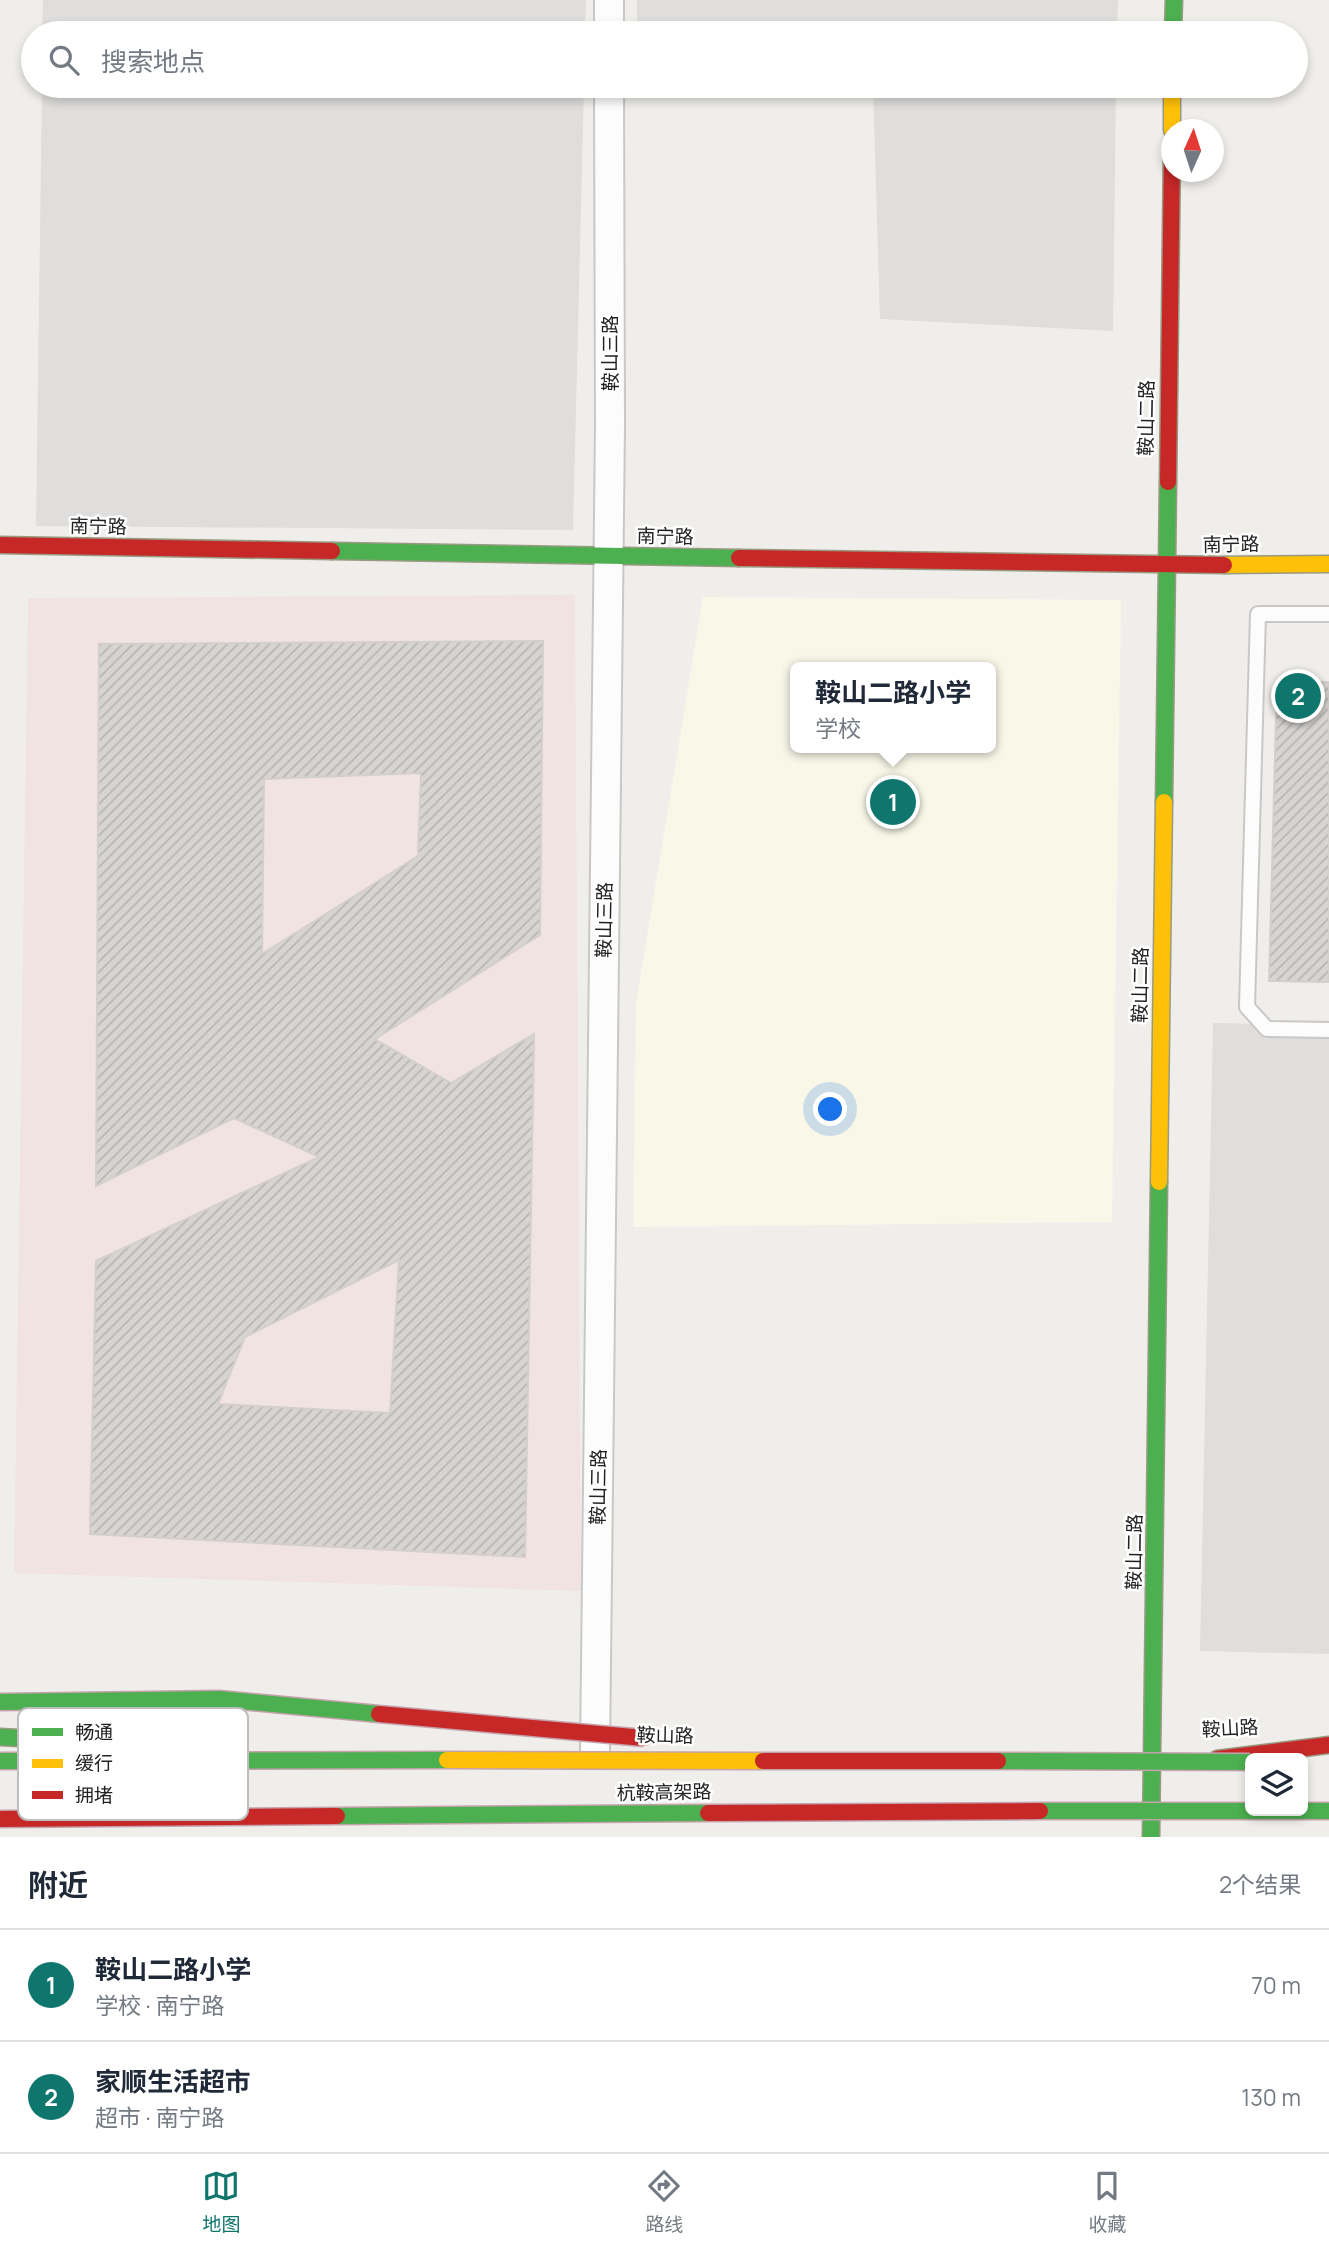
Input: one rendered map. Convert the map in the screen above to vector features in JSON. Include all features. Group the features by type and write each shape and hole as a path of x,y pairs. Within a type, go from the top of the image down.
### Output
{"main road":[{"path":"1173,21 1174,0"},
{"path":"1172,98 1172,119"},
{"name":"鞍山二路","path":"1151,1829 1171,182"},
{"name":"南宁路","path":"0,545 1165,566 1329,564"},
{"path":"0,1703 219,1699 666,1740"},
{"name":"鞍山路","path":"0,1737 18,1738"},
{"path":"721,1745 900,1762"},
{"path":"1191,1762 1329,1745"},
{"name":"鞍山路","path":"248,1749 927,1758 1152,1753 1329,1745"},
{"name":"杭鞍高架路","path":"248,1759 1245,1762"},
{"path":"1308,1761 1329,1760"},
{"name":"杭鞍高架路","path":"0,1761 18,1761"},
{"path":"768,1828 902,1811"},
{"name":"杭鞍高架路","path":"248,1817 902,1811 1329,1811"},
{"path":"1188,1812 1329,1825"},
{"name":"杭鞍高架路","path":"0,1819 18,1819"},
{"path":"591,1830 1151,1829 1329,1825"}],"street":[{"path":"609,0 609,21"},
{"name":"鞍山三路","path":"595,1755 608,556 609,98"}],"lane":[{"path":"1329,614 1258,614 1247,1007 1267,1029 1329,1030"}],"shaded area":[{"path":"43,0 586,0 585,21 42,21"},
{"path":"637,0 1118,0 1117,21 637,21"},
{"path":"42,98 584,98 573,530 36,526"},
{"path":"873,98 1116,98 1113,331 880,319"},
{"path":"575,595 581,1591 14,1573 28,598"},
{"path":"703,597 1121,600 1112,1222 633,1227 636,1003"},
{"path":"1213,1023 1329,1025 1329,1654 1200,1651"}],"building":[{"path":"543,641 540,935 375,1039 451,1083 534,1034 525,1557 90,1534 96,1261 319,1157 234,1118 96,1186 99,644","holes":["421,773 418,856 262,954 264,779","399,1260 390,1413 218,1404 245,1337"]},
{"path":"1277,681 1329,682 1329,982 1269,981"}],"traffic: fast":[{"path":"1173,21 1174,0"},
{"path":"1164,802 1168,482"},
{"path":"332,551 739,558"},
{"path":"1151,1837 1159,1182"},
{"path":"0,1702 219,1699 379,1714"},
{"path":"0,1737 18,1738"},
{"path":"248,1760 447,1760"},
{"path":"0,1761 18,1761"},
{"path":"998,1761 1245,1762"},
{"path":"1040,1811 1329,1811"},
{"path":"337,1816 708,1813"}],"traffic: slow":[{"path":"1172,98 1172,119"},
{"path":"1224,565 1329,564"},
{"path":"1159,1182 1164,802"},
{"path":"447,1760 763,1761"}],"traffic: jam":[{"path":"1168,482 1172,182"},
{"path":"0,545 332,551"},
{"path":"739,558 1224,565"},
{"path":"379,1714 644,1738"},
{"path":"1217,1759 1329,1745"},
{"path":"763,1761 998,1761"},
{"path":"708,1813 1040,1811"},
{"path":"248,1817 337,1816"},
{"path":"0,1819 18,1819"}],"place":[{"name":"家顺生活超市","path":"1298,696"},
{"name":"鞍山二路小学","path":"893,802"}]}
